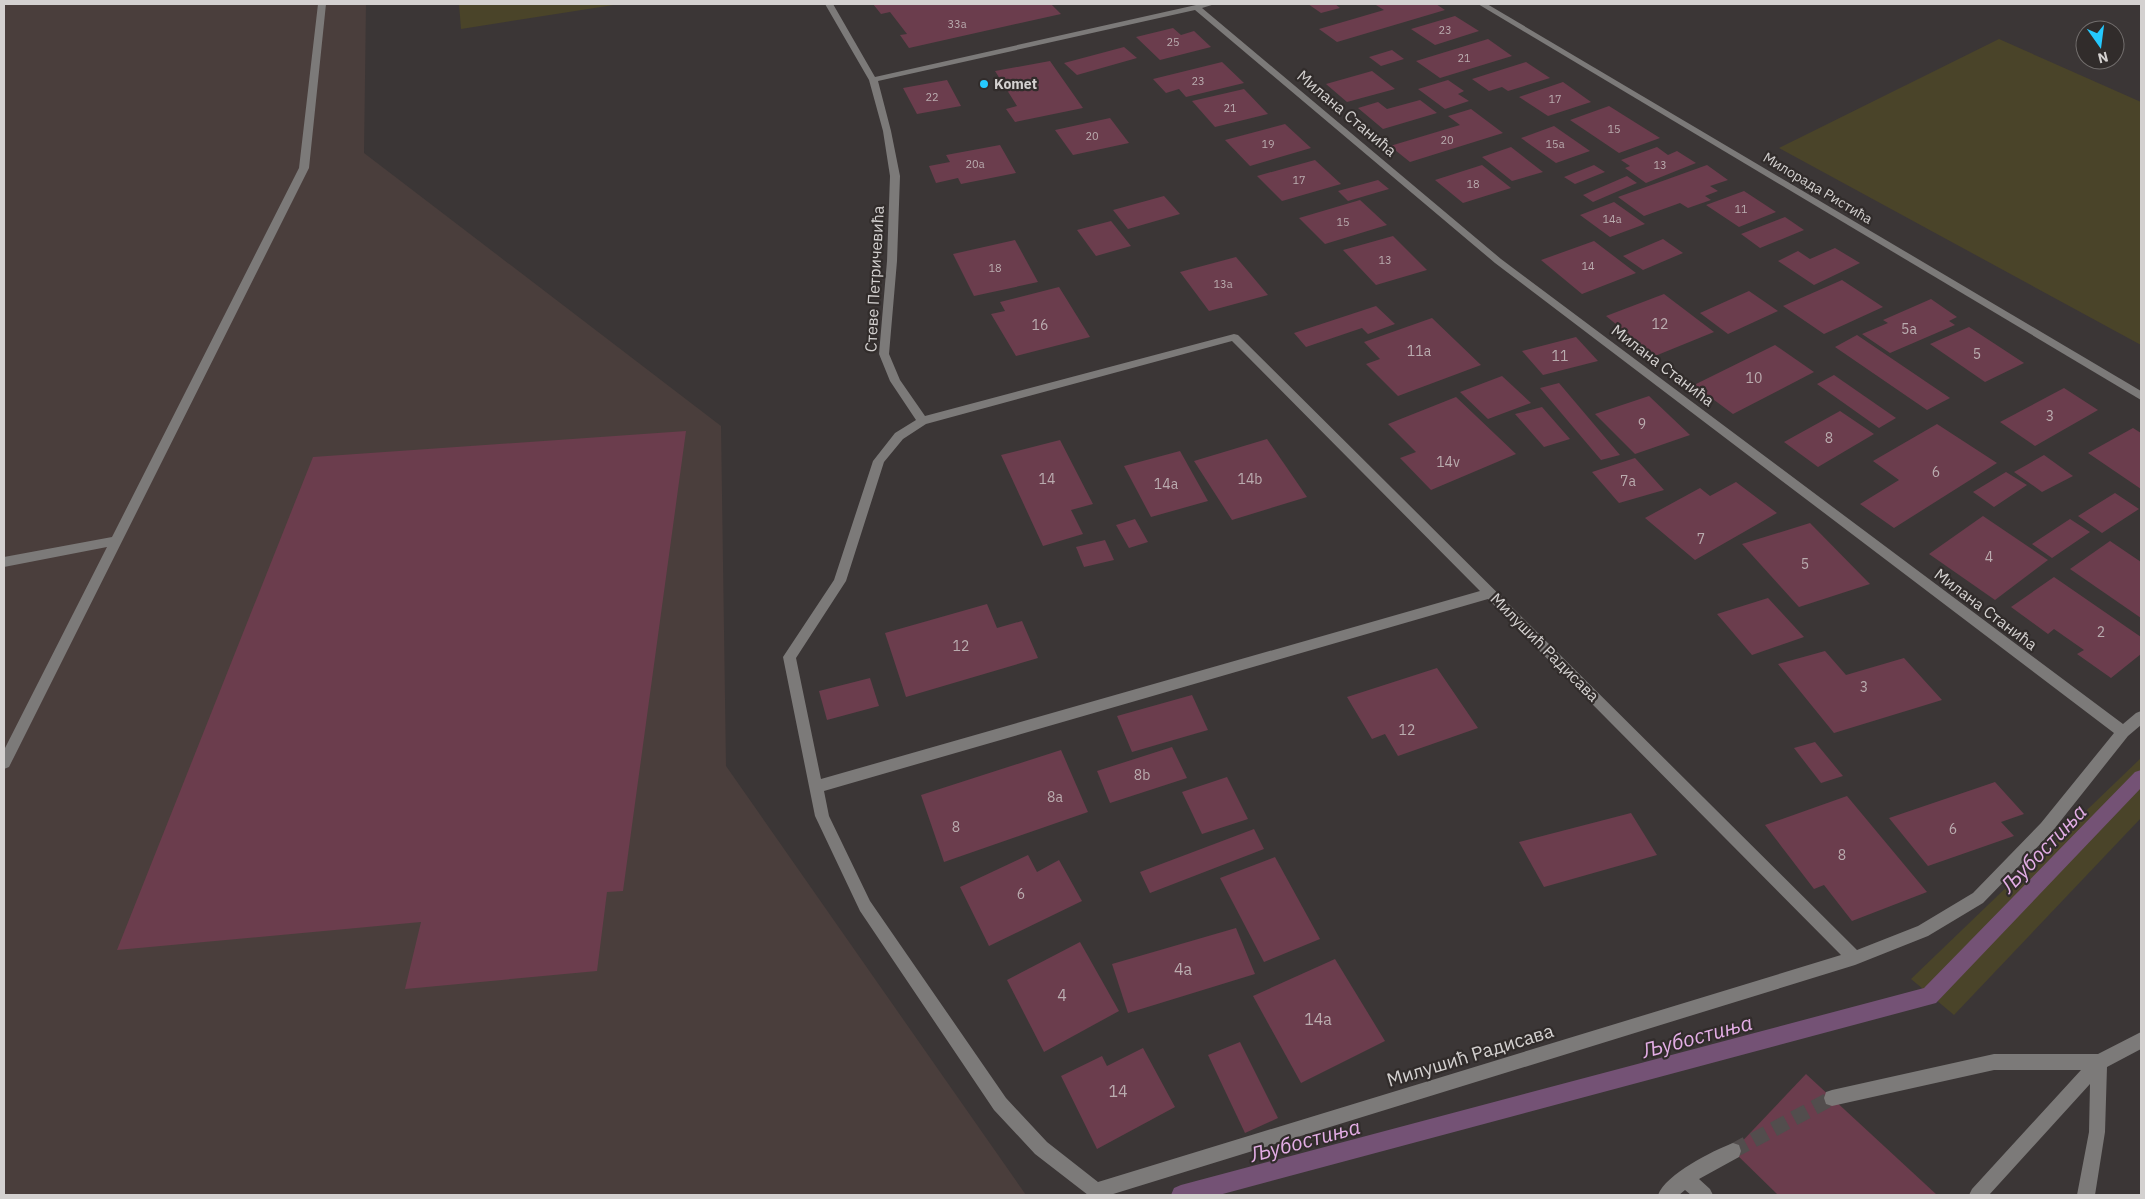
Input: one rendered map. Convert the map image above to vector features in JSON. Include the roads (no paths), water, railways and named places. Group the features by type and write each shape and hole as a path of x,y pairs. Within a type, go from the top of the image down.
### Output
{"street":[{"path":"4,763 304,168 322,4"},
{"name":"Стеве Петричевића","path":"829,4 874,80 887,131 896,176 892,261 884,354 895,381 922,421"},
{"path":"874,80 1212,4"},
{"name":"Милорада Ристића","path":"1482,4 2141,396"},
{"name":"Милана Станића","path":"1196,7 1498,261 2123,732"},
{"name":"Милушић Радисава","path":"922,421 1234,337 1855,958"},
{"path":"922,421 898,436 879,460 840,582 790,657 816,786 1490,593"},
{"path":"4,562 116,541"},
{"name":"Милушић Радисава","path":"816,786 822,816 865,906 1000,1104 1041,1148 1096,1191 1855,958 1923,931 1978,898 2046,828 2123,732 2141,717"},
{"path":"1978,1195 2099,1062 2141,1040"},
{"path":"1832,1098 1994,1062 2099,1062"},
{"path":"2086,1195 2097,1132 2099,1062"},
{"path":"1667,1195 1685,1178 1733,1151"},
{"path":"1685,1178 1704,1195"}],"waterway":[{"name":"Љубостиња","path":"1181,1195 1929,996 2141,777"}],"tunnel":[{"path":"1733,1151 1832,1098"}],"place":[{"name":"Komet","path":"984,84"}]}
